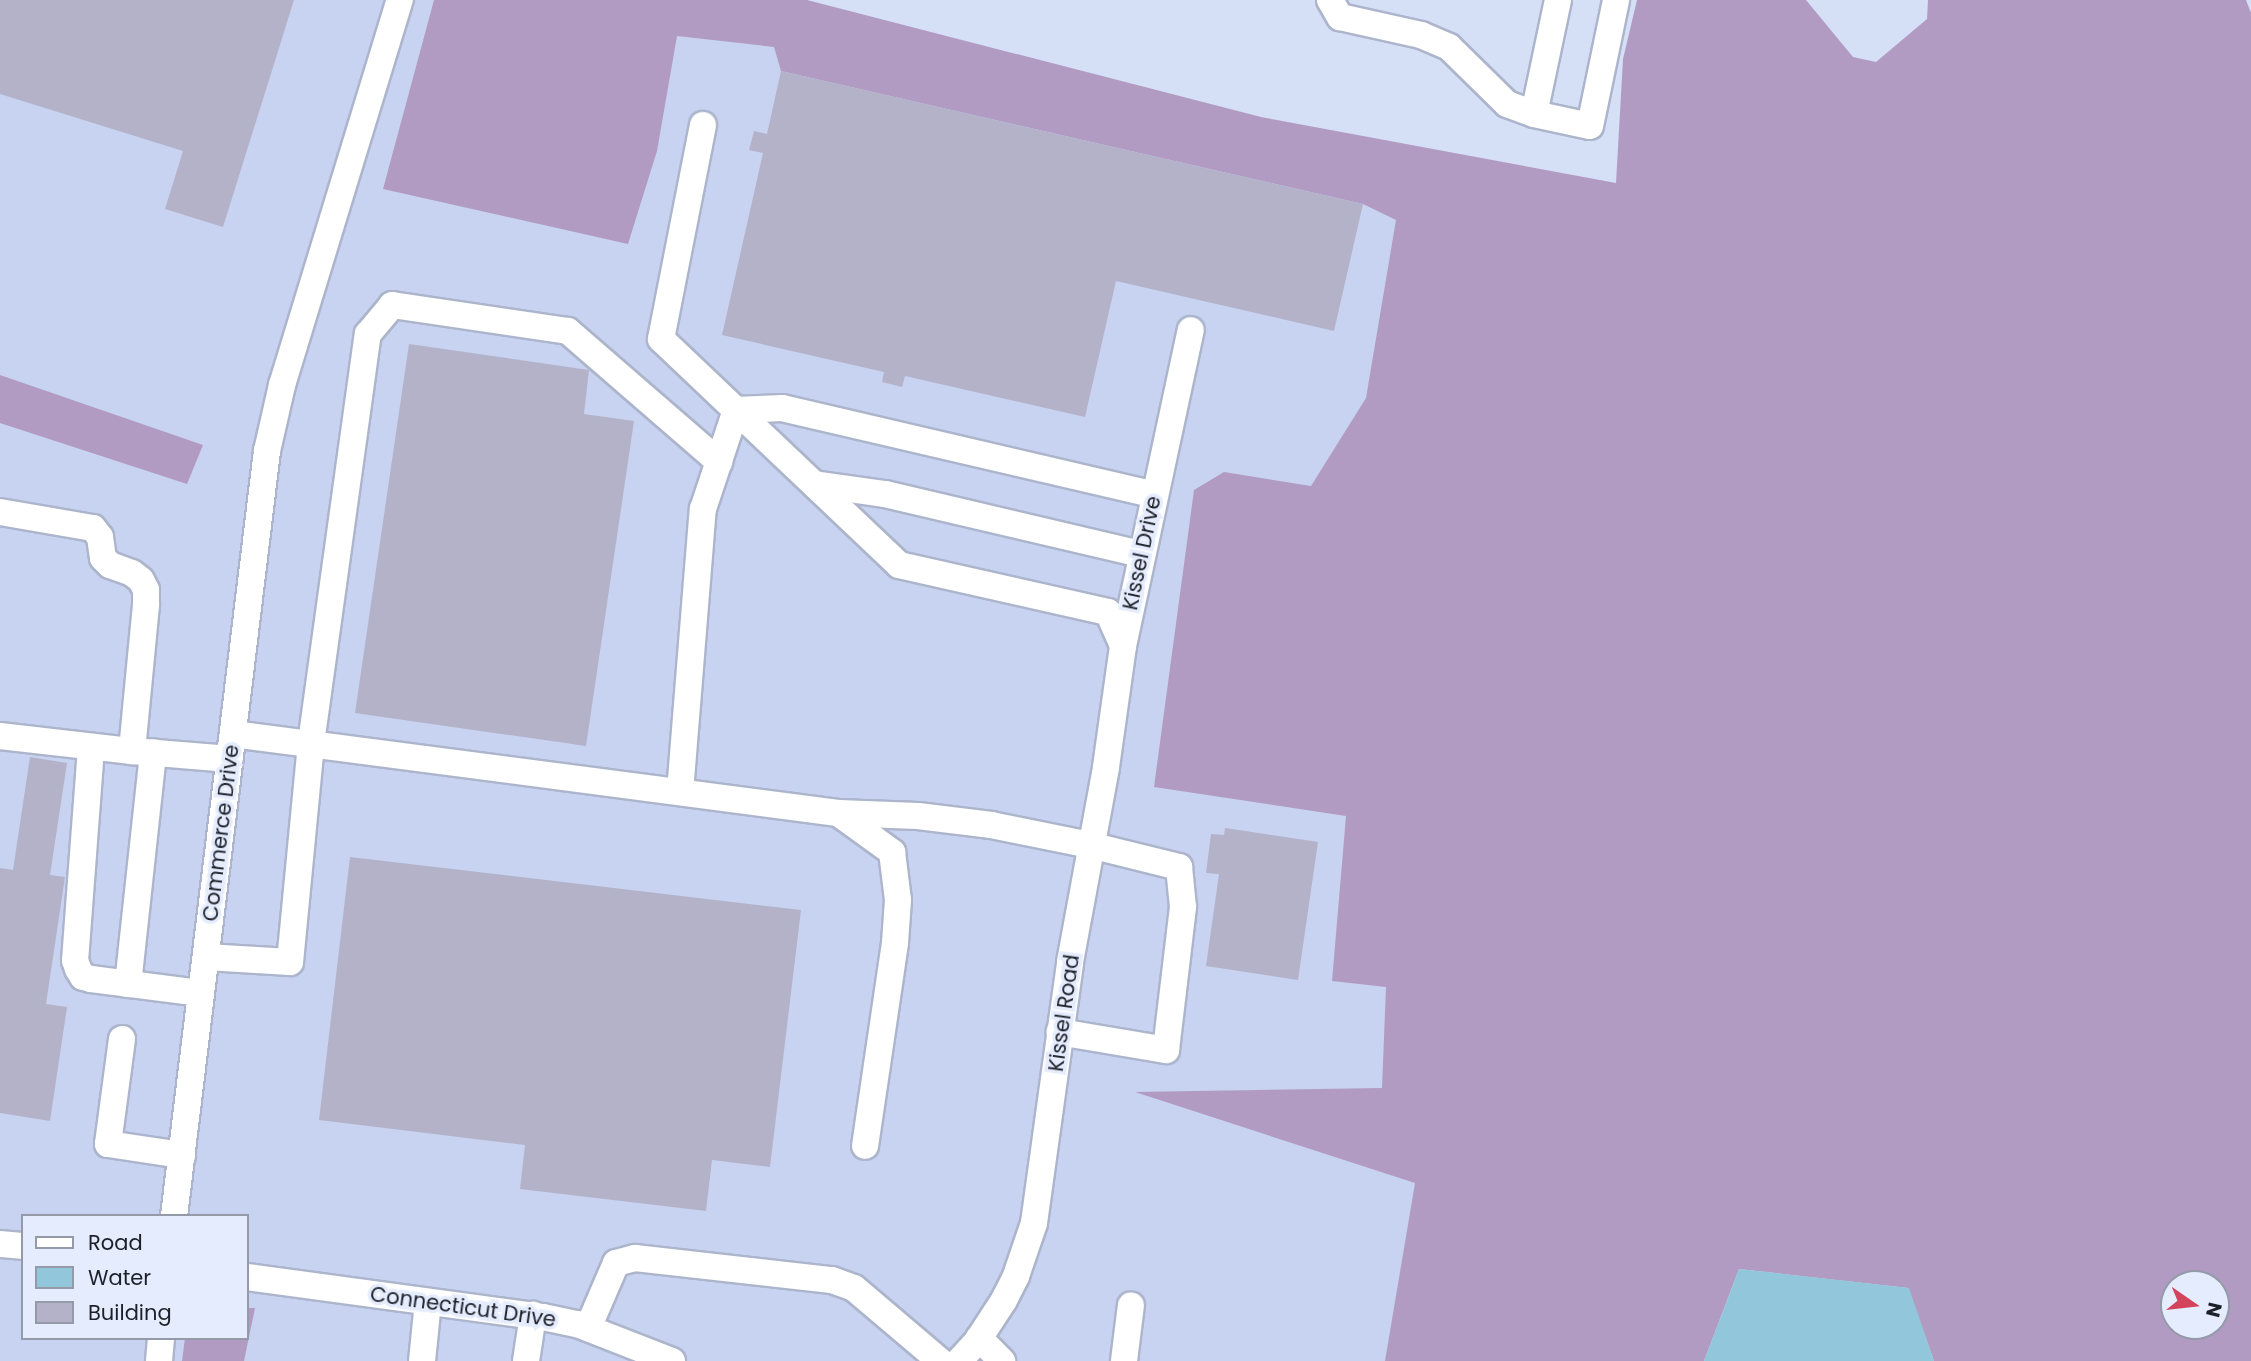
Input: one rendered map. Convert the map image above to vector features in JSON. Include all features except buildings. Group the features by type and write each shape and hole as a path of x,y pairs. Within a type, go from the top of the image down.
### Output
{"street":[{"name":"Commerce Drive","path":"174,1214 267,451 282,385 400,0"},
{"path":"1330,0 1340,17 1421,35 1449,47 1507,104 1534,114 1590,126 1616,0"},
{"path":"1534,114 1558,0"},
{"path":"703,125 661,339 899,565 1108,612 1123,646"},
{"path":"206,957 290,962 311,743 368,334 392,305 568,331 719,462"},
{"name":"Kissel Drive","path":"1123,646 1191,330"},
{"path":"736,410 782,408 1155,495"},
{"path":"680,792 703,509 736,410"},
{"path":"814,484 886,494 1141,554"},
{"path":"0,512 93,528 100,537 103,558 110,565 132,573 141,580 146,590 142,751 128,984"},
{"name":"Kissel Road","path":"959,1361 979,1338 1016,1276 1034,1223 1060,1032 1090,845 1107,766 1123,646"},
{"path":"0,736 142,751 311,743 838,813 918,816 991,825 1179,867 1183,907 1166,1050 1060,1032"},
{"path":"91,747 75,961 83,977 201,993"},
{"path":"838,813 892,852 898,900 865,1146"},
{"path":"122,1039 108,1144 182,1155"},
{"path":"0,1244 21,1246"},
{"path":"588,1328 616,1263 635,1258 832,1280 854,1288 940,1361"},
{"name":"Connecticut Drive","path":"248,1277 533,1315 588,1328 672,1361"},
{"path":"422,1361 428,1302"},
{"path":"1124,1361 1131,1305"},
{"path":"526,1361 533,1315"},
{"path":"979,1338 1002,1361"},
{"path":"159,1361 161,1340"}],"shaded area":[{"path":"0,0 751,0 1581,210 1473,1361 0,1361"},
{"path":"434,0 807,0 1261,117 1616,183 1623,59 1637,0 1806,0 1853,57 1876,62 1927,19 1928,0 2246,0 2251,13 2251,1361 1934,1361 1908,1288 1739,1269 1704,1361 1385,1361 1415,1183 1135,1092 1382,1088 1386,987 1332,981 1346,816 1154,787 1194,490 1224,472 1311,486 1366,398 1396,220 1363,204 781,71 774,47 677,36 657,151 628,244 383,189"},
{"path":"0,375 203,445 187,484 0,423"},
{"path":"248,1308 255,1308 244,1361 182,1361 185,1340 248,1340"}],"water":[{"path":"1739,1269 1909,1288 1934,1361 1704,1361"}]}
